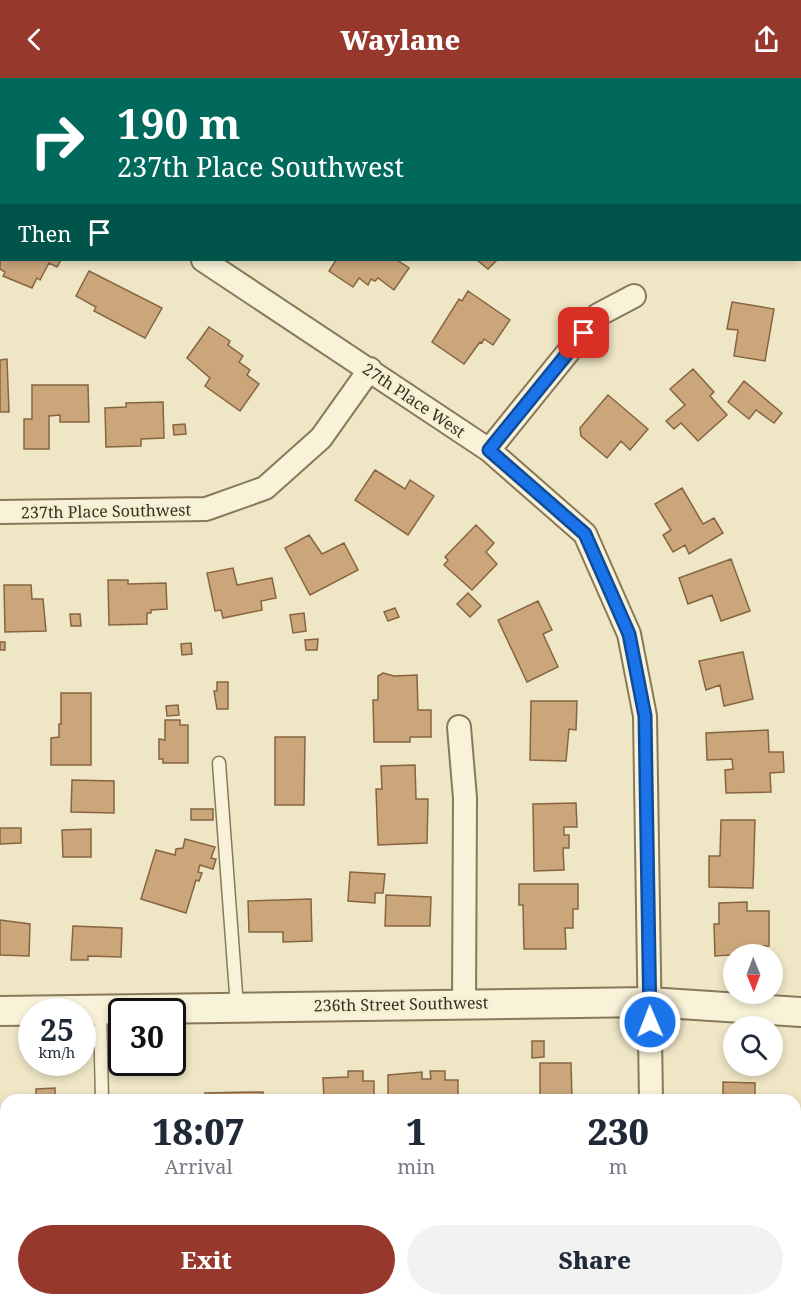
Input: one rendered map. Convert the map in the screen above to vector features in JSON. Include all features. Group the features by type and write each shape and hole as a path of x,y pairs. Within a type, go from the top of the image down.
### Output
{"street":[{"name":"27th Place West","path":"205,261 489,450 585,534 629,634 645,716 651,1094"},
{"path":"489,450 598,315 634,296"},
{"name":"237th Place Southwest","path":"0,512 206,509 266,488 321,438 369,369"},
{"path":"459,728 465,798 464,1003"},
{"name":"236th Street Southwest","path":"0,1011 650,1002 801,1012"}],"lane":[{"path":"219,763 237,1007"},
{"path":"100,1010 102,1094"}],"building":[{"path":"0,261 60,261 57,267 49,263 40,280 37,278 32,288 3,276 5,272 0,269"},
{"path":"335,261 398,261 409,268 394,290 378,278 375,281 371,279 368,285 359,278 353,287 329,271"},
{"path":"478,261 496,261 488,269"},
{"path":"89,271 162,308 145,338 94,311 96,307 76,296"},
{"path":"468,291 510,320 493,345 484,339 464,364 432,342 459,299 462,301"},
{"path":"732,302 774,309 765,361 734,356 738,330 727,329"},
{"path":"209,327 230,341 228,345 243,356 239,362 250,370 247,375 259,384 240,411 205,386 210,378 187,358"},
{"path":"7,359 9,412 0,412 0,360"},
{"path":"693,369 714,392 710,396 727,415 698,441 681,423 674,429 666,421 685,405 670,389"},
{"path":"744,381 782,413 774,423 756,410 749,419 728,402"},
{"path":"32,385 88,385 89,422 60,422 60,415 49,416 49,449 24,449 24,419 32,419"},
{"path":"608,395 648,429 630,450 621,441 607,458 581,436 580,428"},
{"path":"163,402 164,438 141,439 141,446 106,447 105,408 126,407 126,403"},
{"path":"185,424 186,434 174,435 173,425"},
{"path":"375,470 405,489 410,480 434,496 408,535 355,500"},
{"path":"682,488 703,524 714,518 723,533 689,554 685,545 673,552 663,535 671,530 655,504"},
{"path":"476,525 494,543 486,552 497,564 472,590 444,565 448,560 445,557"},
{"path":"309,535 322,554 344,543 358,570 310,595 285,548"},
{"path":"731,559 750,611 721,621 712,595 688,604 679,578"},
{"path":"233,568 237,585 272,578 276,598 261,601 262,610 223,618 221,610 215,611 207,573"},
{"path":"108,580 128,580 128,584 166,583 167,609 151,610 151,613 147,613 147,624 109,625"},
{"path":"4,585 31,585 32,599 43,599 46,631 5,632"},
{"path":"468,593 481,606 470,617 457,604"},
{"path":"538,601 552,630 543,634 558,667 527,682 498,620"},
{"path":"395,608 399,617 388,621 384,612"},
{"path":"304,613 306,631 293,633 290,615"},
{"path":"70,614 80,614 81,626 71,626"},
{"path":"318,639 317,650 306,650 305,640"},
{"path":"0,642 5,642 5,650 0,650"},
{"path":"191,643 192,654 182,655 181,644"},
{"path":"743,652 753,699 724,706 720,685 706,690 699,661"},
{"path":"383,673 394,676 417,675 418,710 431,710 431,737 410,737 410,742 374,742 373,700 378,700 378,676"},
{"path":"217,682 228,682 228,709 217,709 214,691 217,691"},
{"path":"61,693 91,693 91,765 51,765 51,738 59,737 59,724 61,724"},
{"path":"531,701 577,701 576,730 569,729 566,761 530,760"},
{"path":"178,705 179,715 167,716 166,706"},
{"path":"165,720 180,720 180,725 188,725 188,763 163,763 163,759 159,759 159,739 165,740"},
{"path":"768,730 769,752 783,752 784,772 770,773 771,792 726,793 725,770 733,769 732,759 707,760 706,733"},
{"path":"275,737 305,737 304,805 275,805"},
{"path":"415,765 416,799 428,799 427,843 378,845 376,789 382,789 381,766"},
{"path":"72,780 114,781 114,813 71,812"},
{"path":"576,803 577,827 564,827 564,835 569,835 569,848 563,848 564,870 534,871 533,804"},
{"path":"191,809 213,809 213,820 191,820"},
{"path":"721,820 755,820 753,888 709,887 709,856 720,856"},
{"path":"0,828 21,828 21,843 0,844"},
{"path":"91,829 91,857 63,857 62,830"},
{"path":"185,839 215,847 211,858 216,859 213,869 200,865 198,872 202,873 199,881 196,880 186,913 141,899 156,850 175,855 176,849 183,848"},
{"path":"350,872 385,874 383,893 375,893 375,903 348,901"},
{"path":"519,884 578,884 578,909 573,909 573,928 565,928 566,949 524,949 523,905 519,905"},
{"path":"386,895 431,897 430,926 385,926"},
{"path":"311,899 312,941 283,942 283,932 249,932 248,901"},
{"path":"747,902 747,911 769,911 769,944 723,944 723,955 715,956 714,924 719,924 719,903"},
{"path":"0,920 30,924 29,956 0,955"},
{"path":"73,926 122,928 121,957 88,956 88,960 71,960"},
{"path":"532,1041 544,1041 544,1057 532,1058"},
{"path":"540,1063 571,1063 572,1094 540,1094"},
{"path":"348,1071 363,1071 363,1081 374,1081 374,1094 324,1094 323,1078 348,1077"},
{"path":"430,1071 445,1071 445,1080 458,1080 458,1094 388,1094 388,1075 422,1072 422,1079 431,1079"},
{"path":"723,1082 755,1083 755,1094 723,1094"},
{"path":"55,1088 55,1094 36,1094 36,1089"},
{"path":"263,1092 263,1094 205,1094"}],"route":[{"path":"584,333 489,450 585,534 629,634 645,716 650,1022"}]}
